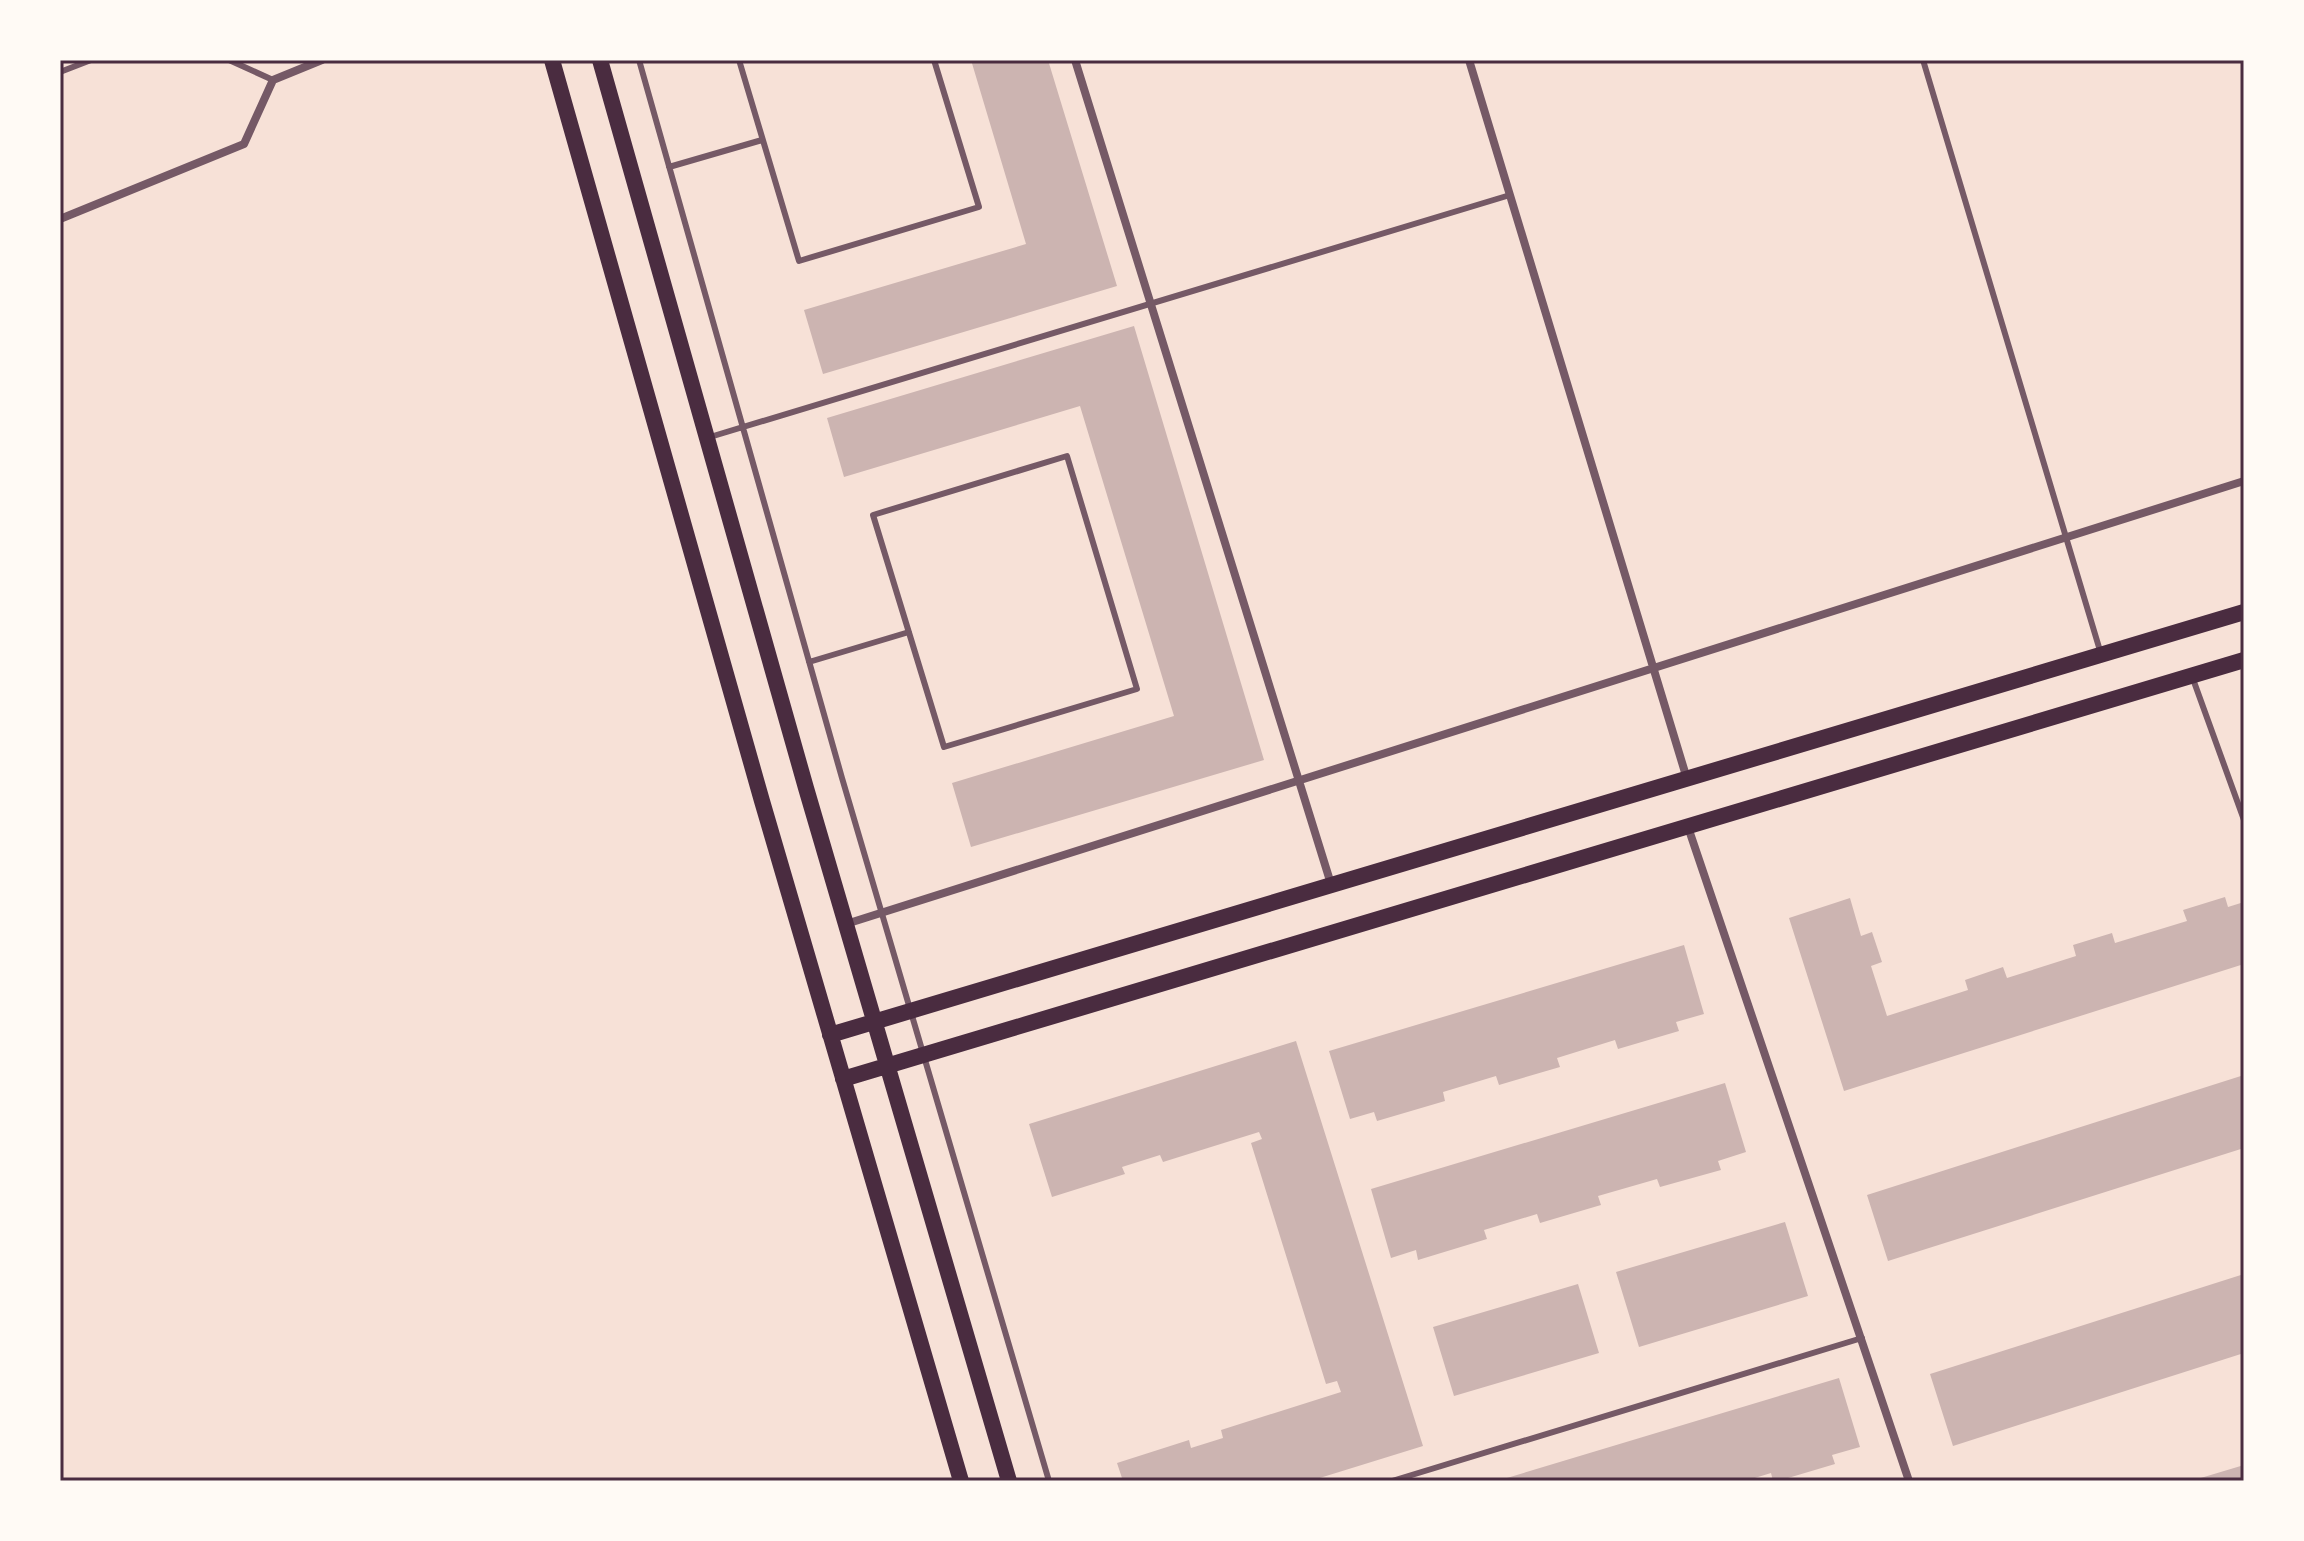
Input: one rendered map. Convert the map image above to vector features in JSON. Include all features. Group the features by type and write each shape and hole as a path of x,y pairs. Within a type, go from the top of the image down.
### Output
{"main road":[{"path":"552,60 762,801 961,1481"},
{"path":"600,60 846,924 1009,1481"},
{"path":"830,1035 2244,612"},
{"path":"843,1079 2244,660"}],"street":[{"path":"60,219 244,144 273,80 322,60"},
{"path":"1075,60 1332,885"},
{"path":"1469,60 1687,779"},
{"path":"846,924 2244,481"},
{"path":"1688,826 1909,1481"}],"lane":[{"path":"60,72 91,60"},
{"path":"229,60 273,80"},
{"path":"639,60 881,912 1049,1481"},
{"path":"739,60 799,261 979,207 934,60"},
{"path":"1923,60 2101,655"},
{"path":"669,167 762,140"},
{"path":"707,438 1510,195"},
{"path":"1067,456 1137,689 944,747 909,632 873,515 1067,456"},
{"path":"809,662 909,632"},
{"path":"2192,675 2244,820"},
{"path":"1392,1481 1862,1338"}],"building":[{"path":"971,60 1048,60 1117,286 823,374 804,310 1026,244"},
{"path":"1134,326 1264,760 971,847 952,783 1174,716 1080,406 844,477 827,418"},
{"path":"2225,897 2228,907 2244,902 2244,964 1844,1091 1789,918 1850,898 1861,936 1872,932 1882,962 1871,966 1887,1016 1968,990 1965,980 2003,967 2007,978 2076,956 2073,945 2112,933 2115,943 2187,921 2183,910"},
{"path":"1684,945 1704,1014 1676,1022 1679,1031 1618,1049 1615,1040 1557,1058 1560,1067 1499,1085 1496,1076 1443,1092 1445,1101 1377,1121 1374,1112 1350,1119 1329,1051"},
{"path":"1296,1041 1423,1446 1310,1481 1123,1481 1117,1463 1189,1440 1191,1448 1223,1438 1221,1430 1341,1392 1337,1381 1326,1384 1251,1143 1262,1139 1259,1132 1163,1162 1160,1155 1122,1167 1125,1174 1052,1197 1029,1124"},
{"path":"2244,1075 2244,1148 1888,1261 1867,1195"},
{"path":"1725,1083 1746,1152 1718,1161 1721,1170 1660,1187 1657,1179 1598,1196 1601,1205 1540,1223 1537,1214 1484,1230 1487,1239 1418,1260 1416,1250 1391,1258 1371,1189"},
{"path":"1785,1222 1808,1296 1639,1347 1616,1272"},
{"path":"2244,1274 2244,1353 1953,1446 1930,1374"},
{"path":"1578,1284 1599,1353 1454,1396 1433,1327"},
{"path":"1839,1378 1860,1447 1832,1455 1835,1464 1778,1481 1773,1481 1771,1473 1745,1481 1497,1481"},
{"path":"2244,1465 2244,1481 2194,1481 2194,1480"}]}
